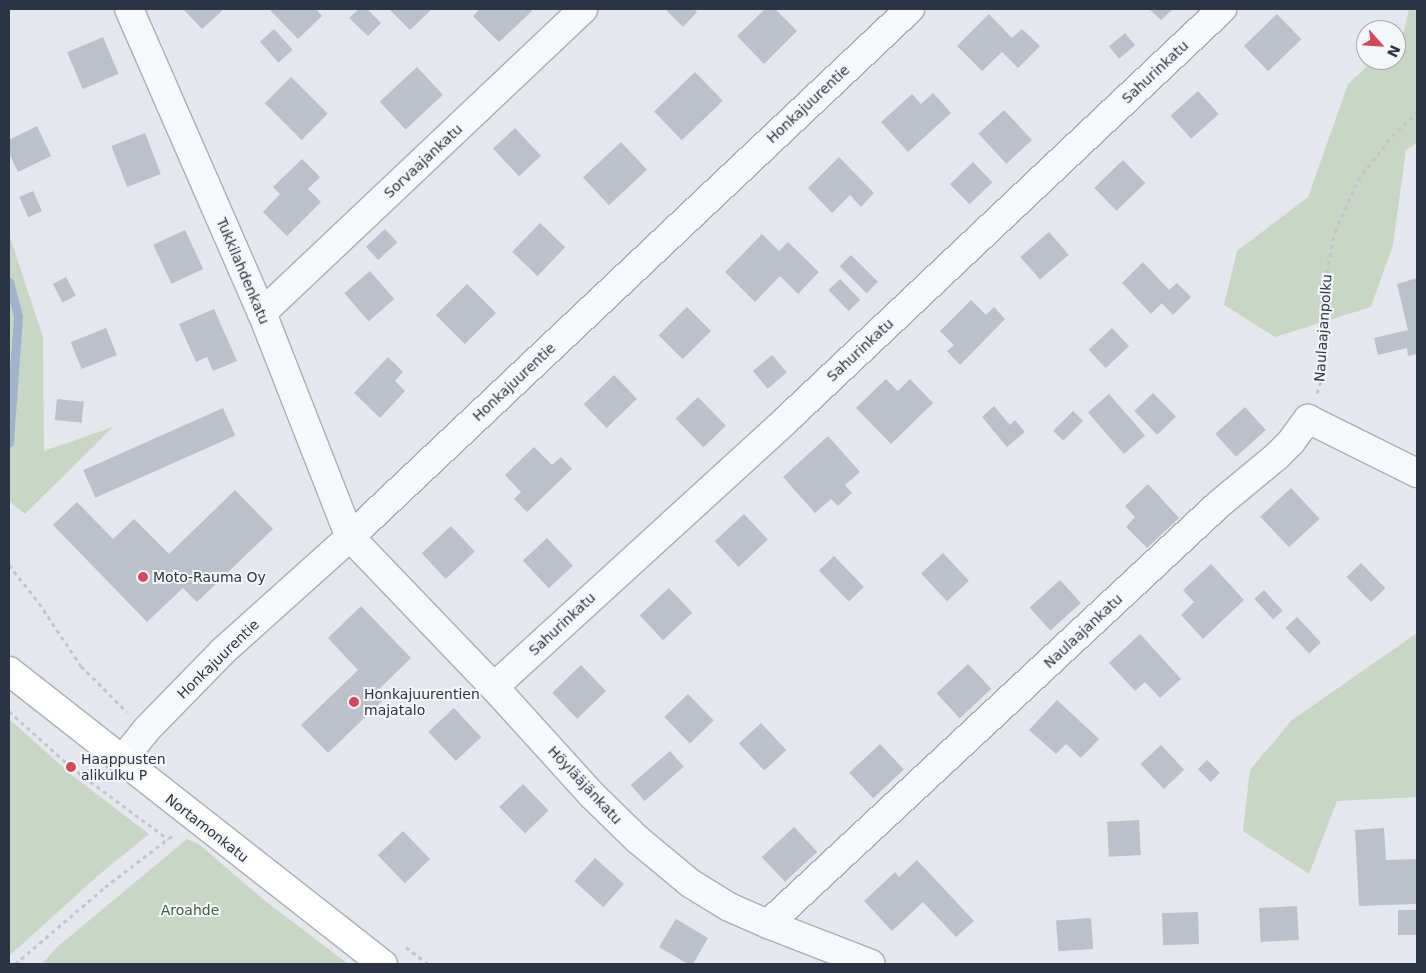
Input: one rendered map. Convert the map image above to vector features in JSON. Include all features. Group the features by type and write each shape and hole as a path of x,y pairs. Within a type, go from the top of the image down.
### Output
{"main road":[{"name":"Nortamonkatu","path":"9,671 383,964"}],"street":[{"name":"Tukkilahdenkatu","path":"129,9 262,313 350,537"},
{"name":"Sorvaajankatu","path":"262,313 584,9"},
{"name":"Honkajuurentie","path":"122,760 146,730 223,651 350,537 910,9"},
{"name":"Sahurinkatu","path":"494,687 785,420 1222,9"},
{"path":"1308,419 1417,473"},
{"name":"Naulaajankatu","path":"768,924 1219,504 1277,456 1291,442 1308,419"},
{"name":"Höylääjänkatu","path":"350,537 494,687 592,795 637,839 690,883 729,907 871,964"}],"path":[{"name":"Naulaajanpolku","path":"1308,419 1322,378 1321,338 1325,280 1335,231 1358,180 1392,136 1417,113"},
{"path":"9,565 40,603 81,666 146,730"},
{"path":"9,711 71,767 168,839"},
{"path":"15,964 105,888 195,818"},
{"path":"405,946 428,964"}],"green space":[{"path":"1409,9 1417,9 1417,143 1406,150 1393,245 1371,307 1275,337 1224,305 1237,251 1308,197 1348,84 1363,70 1406,70 1406,22"},
{"path":"9,234 43,337 44,451 113,427 25,514 9,501"},
{"path":"1417,633 1417,797 1337,801 1309,874 1243,831 1250,770 1292,720"},
{"path":"9,719 73,776 149,834 101,873 9,956"},
{"name":"Aroahde","path":"187,839 200,845 264,900 348,964 42,964 56,948"}],"building":[{"path":"183,9 224,9 202,29"},
{"path":"269,9 316,9 322,16 298,39"},
{"path":"359,9 367,9 381,23 368,36 349,18"},
{"path":"389,9 432,9 410,30"},
{"path":"480,9 529,9 532,11 499,42 473,16"},
{"path":"665,9 694,9 697,12 683,27"},
{"path":"765,9 775,9 797,31 764,64 737,36"},
{"path":"1149,9 1173,9 1161,20"},
{"path":"989,14 1012,38 1022,29 1040,46 1018,68 1002,52 982,71 957,46"},
{"path":"1277,14 1301,39 1268,71 1244,46"},
{"path":"274,29 293,50 279,63 260,42"},
{"path":"1125,33 1135,45 1119,59 1109,46"},
{"path":"103,37 119,74 83,89 67,52"},
{"path":"417,67 443,95 406,130 380,102"},
{"path":"695,72 723,101 682,140 654,112"},
{"path":"291,77 328,114 302,140 265,103"},
{"path":"1198,91 1219,114 1191,139 1171,116"},
{"path":"933,93 951,113 908,152 881,122 912,94 921,104"},
{"path":"1004,110 1032,140 1006,164 978,134"},
{"path":"37,126 51,156 18,172 9,153 9,140"},
{"path":"515,128 541,156 519,176 493,148"},
{"path":"145,133 161,174 127,187 111,146"},
{"path":"621,142 647,170 609,205 583,177"},
{"path":"839,157 874,193 861,207 850,195 832,213 808,188"},
{"path":"302,159 320,177 308,189 321,202 287,236 263,212 280,194 273,187"},
{"path":"1123,160 1145,183 1116,211 1094,188"},
{"path":"973,162 992,182 969,204 950,184"},
{"path":"33,191 42,211 28,217 19,197"},
{"path":"540,223 565,247 537,276 512,252"},
{"path":"385,229 397,242 378,260 366,247"},
{"path":"185,230 203,269 171,284 153,245"},
{"path":"1049,232 1069,255 1040,280 1020,257"},
{"path":"762,234 779,251 788,242 819,272 798,294 780,276 755,302 725,272"},
{"path":"851,255 878,282 867,293 840,266"},
{"path":"1143,262 1169,290 1177,283 1191,297 1173,315 1162,303 1151,314 1122,283"},
{"path":"370,271 394,299 369,321 344,293"},
{"path":"66,277 76,296 63,303 53,284"},
{"path":"1417,278 1417,354 1408,356 1407,348 1378,355 1374,338 1408,330 1397,284"},
{"path":"840,279 860,300 849,311 828,290"},
{"path":"467,284 496,313 465,344 436,315"},
{"path":"971,300 986,315 994,307 1005,319 960,365 947,351 954,345 940,331"},
{"path":"687,307 711,331 683,359 659,335"},
{"path":"214,309 237,361 213,371 207,357 196,362 179,324"},
{"path":"106,328 117,355 82,369 71,342"},
{"path":"1112,328 1129,346 1106,368 1089,350"},
{"path":"772,355 787,373 768,389 753,371"},
{"path":"388,357 403,372 395,381 405,391 380,418 354,393"},
{"path":"614,375 637,399 607,428 584,404"},
{"path":"886,379 898,391 910,379 933,403 891,444 856,408"},
{"path":"1153,393 1176,417 1157,435 1134,411"},
{"path":"1109,394 1145,436 1124,454 1088,412"},
{"path":"698,397 726,426 703,447 676,419"},
{"path":"57,399 84,402 82,423 55,420"},
{"path":"994,406 1010,425 1015,420 1025,432 1007,447 982,417"},
{"path":"1245,407 1266,430 1236,457 1215,434"},
{"path":"223,408 235,435 95,498 83,470"},
{"path":"1073,411 1083,421 1063,441 1053,431"},
{"path":"828,436 860,472 845,485 852,493 838,506 831,499 815,513 783,477"},
{"path":"534,447 552,465 561,457 572,469 527,512 514,499 521,492 505,475"},
{"path":"1148,484 1179,518 1147,548 1126,527 1135,517 1125,506"},
{"path":"1291,488 1320,519 1289,547 1260,517"},
{"path":"235,490 273,529 197,602 183,588 147,622 53,525 77,502 113,539 134,519 169,554"},
{"path":"744,514 768,540 739,567 715,541"},
{"path":"451,526 475,552 446,579 422,553"},
{"path":"547,538 573,566 549,588 523,561"},
{"path":"943,553 969,581 947,601 921,573"},
{"path":"834,556 864,587 849,602 819,571"},
{"path":"1361,563 1385,588 1371,602 1347,577"},
{"path":"1211,564 1244,600 1203,639 1181,615 1194,602 1183,590"},
{"path":"1060,580 1081,603 1050,630 1030,607"},
{"path":"669,588 692,613 663,640 640,615"},
{"path":"1264,590 1283,611 1273,620 1254,599"},
{"path":"361,606 411,658 376,692 383,700 328,753 301,725 358,670 328,638"},
{"path":"1297,617 1321,643 1309,654 1285,628"},
{"path":"1140,634 1181,679 1160,698 1145,682 1135,691 1109,663"},
{"path":"968,664 991,689 960,718 937,693"},
{"path":"581,665 606,691 577,719 552,693"},
{"path":"688,694 714,721 690,744 664,717"},
{"path":"1057,700 1099,739 1081,758 1066,744 1056,754 1029,730"},
{"path":"454,708 481,737 456,761 428,732"},
{"path":"761,723 786,750 764,771 739,743"},
{"path":"880,744 904,770 873,798 849,773"},
{"path":"1161,745 1184,770 1164,789 1141,764"},
{"path":"670,751 684,767 645,801 631,785"},
{"path":"1207,760 1220,773 1211,782 1198,769"},
{"path":"523,784 549,811 525,834 499,807"},
{"path":"1139,820 1141,855 1109,857 1107,822"},
{"path":"794,827 817,852 785,882 762,857"},
{"path":"1384,828 1386,860 1417,859 1417,904 1359,906 1355,830"},
{"path":"403,831 430,859 405,883 378,855"},
{"path":"595,858 624,884 603,907 574,881"},
{"path":"917,860 974,921 956,937 923,902 892,931 864,901 895,872 899,877"},
{"path":"1297,906 1299,940 1261,942 1259,908"},
{"path":"1398,910 1417,910 1417,935 1398,935"},
{"path":"1198,912 1199,944 1163,945 1162,913"},
{"path":"1091,918 1093,949 1058,951 1056,920"},
{"path":"676,919 708,938 693,964 688,964 659,947"}],"waterway":[{"path":"9,282 18,316 9,443"}],"place":[{"name":"Moto-Rauma Oy","path":"143,577"},
{"name":"Honkajuurentien majatalo","path":"354,702"},
{"name":"Haappusten alikulku P","path":"71,767"}]}
